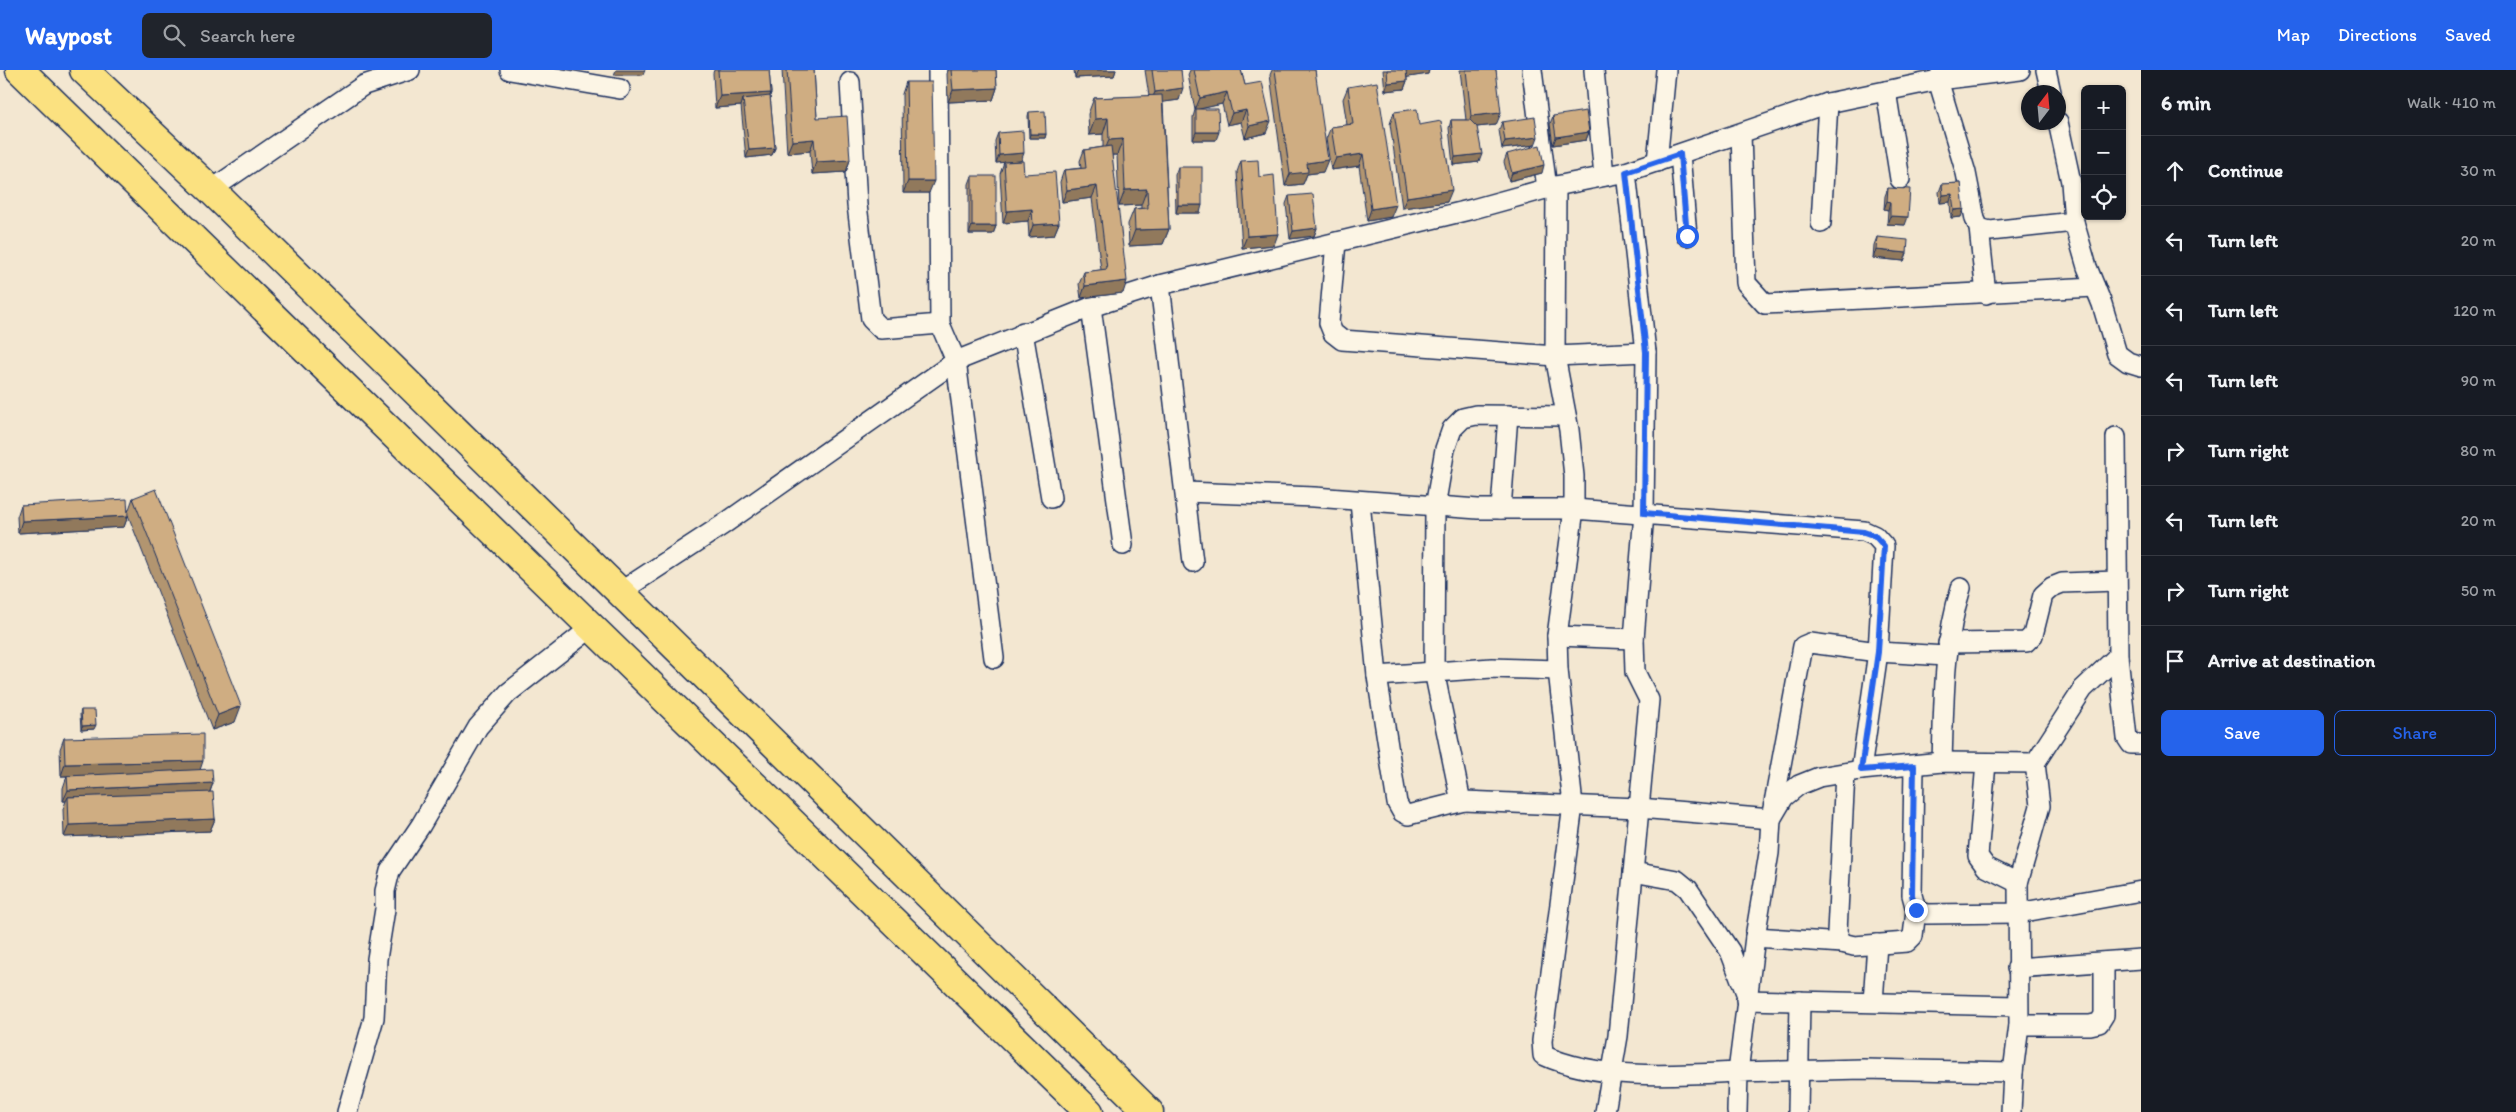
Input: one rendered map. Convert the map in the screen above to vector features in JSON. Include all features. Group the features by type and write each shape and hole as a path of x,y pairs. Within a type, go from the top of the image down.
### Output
{"main road":[{"path":"20,70 1089,1112"},
{"path":"84,70 211,190 1149,1112"}],"street":[{"path":"211,190 364,85 410,70"},
{"path":"510,70 620,89"},
{"path":"938,70 940,324 956,361 994,658"},
{"path":"1532,70 1551,188 1555,356 1574,476 1574,509 1558,636 1558,670 1573,805 1542,1041 1543,1055 1556,1061 1612,1072 1697,1074 1799,1069 2013,1072"},
{"path":"1594,70 1604,176"},
{"path":"1657,162 1666,70"},
{"path":"620,592 724,524 956,361 1023,332 1091,307 1160,285 1551,188 1626,172 1828,103 1886,91 1941,75 2020,70"},
{"path":"2046,70 2049,85"},
{"path":"1941,75 1966,173 1975,219 1979,228 1986,294"},
{"path":"850,82 857,205 871,319 881,329 940,324"},
{"path":"1886,91 1900,178"},
{"path":"1822,223 1828,103"},
{"path":"2060,130 2072,182 2074,222 2117,354 2128,362 2141,366"},
{"path":"1741,134 1745,292"},
{"path":"1741,134 1746,283 1765,304 2095,287"},
{"path":"1680,154 1687,236"},
{"path":"1605,1112 1618,1036 1649,700 1635,672 1634,639 1644,513 1646,352 1626,172"},
{"path":"1979,228 1990,231 2074,222"},
{"path":"1336,242 1329,322 1333,333 1342,340 1555,356 1646,352"},
{"path":"1160,285 1193,562"},
{"path":"1091,307 1123,545"},
{"path":"1023,332 1052,498"},
{"path":"1464,801 1460,797 1434,671 1435,507 1445,449 1452,429 1463,418 1476,415 1566,416"},
{"path":"1501,509 1508,415"},
{"path":"2116,437 2118,656 2126,738 2131,744 2141,744"},
{"path":"1185,492 1314,497 1435,507 1574,509 1644,513 1864,532 1875,536 1884,546 1878,652 1853,772 1837,932 1842,943"},
{"path":"1360,502 1377,676 1397,803 1402,812 1408,815 1464,801 1639,808 1772,820"},
{"path":"1736,1112 1738,1072 1755,937 1769,853 1772,820 1803,646 1810,642 1878,652 1947,650 2026,642 2033,635 2043,595 2052,587 2062,583 2116,581"},
{"path":"1942,762 1947,650 1952,618 1961,588"},
{"path":"347,1112 374,1018 377,959 385,909 385,891 390,871 421,824 478,727 508,693 592,627"},
{"path":"1558,636 1634,639"},
{"path":"2011,1112 2013,1072 2019,1025 2017,968 2018,884 2040,806 2035,763 2083,690 2118,656"},
{"path":"1377,676 1492,668 1558,670"},
{"path":"1772,820 1784,797 1799,785 1819,778 1853,772 1942,762 2035,763"},
{"path":"1986,763 1978,856 1986,867 2018,884"},
{"path":"1755,937 1842,943 1854,946 1907,942 1913,936 1916,910 1912,895 1914,766"},
{"path":"1633,872 1677,880 1688,888 1730,951 1747,998"},
{"path":"1916,910 1926,914 2018,913 2141,891"},
{"path":"1873,1002 1877,944"},
{"path":"2017,968 2141,958"},
{"path":"2019,1025 2090,1025 2099,1022 2104,1015 2104,962"},
{"path":"1747,998 2018,1006"},
{"path":"1798,1112 1800,1001"}],"building":[{"path":"718,70 769,70 771,93 720,96"},
{"path":"787,70 814,70 817,118 847,116 850,160 816,162 814,139 792,141"},
{"path":"951,70 996,70 997,88 953,90"},
{"path":"1152,70 1181,70 1183,88 1155,92"},
{"path":"1194,70 1241,70 1245,85 1262,82 1271,121 1249,126 1246,110 1232,113 1227,92 1200,98"},
{"path":"1275,70 1315,70 1328,160 1307,163 1308,172 1290,174"},
{"path":"1387,70 1406,70 1407,81 1388,83"},
{"path":"1466,70 1496,70 1501,113 1471,116"},
{"path":"906,82 932,82 934,181 908,181"},
{"path":"1377,82 1396,205 1371,209 1363,154 1336,158 1331,127 1353,124 1348,87"},
{"path":"1162,95 1169,229 1135,230 1134,209 1148,208 1147,189 1125,190 1123,139 1109,140 1108,118 1095,119 1094,98"},
{"path":"770,96 775,148 749,150 743,99"},
{"path":"1196,109 1218,109 1219,132 1196,132"},
{"path":"1417,109 1419,125 1441,121 1452,190 1407,197 1394,112"},
{"path":"1045,111 1046,134 1030,134 1029,112"},
{"path":"1586,111 1589,132 1556,137 1553,116"},
{"path":"1535,117 1538,137 1505,141 1502,122"},
{"path":"1451,120 1470,120 1477,127 1482,154 1455,157"},
{"path":"1023,131 1024,153 999,155 998,133"},
{"path":"1540,145 1544,165 1512,173 1507,154"},
{"path":"1111,146 1127,281 1085,286 1084,272 1107,269 1097,186 1067,190 1064,170 1086,168 1084,150"},
{"path":"1258,160 1259,177 1274,175 1278,234 1247,236 1241,161"},
{"path":"1023,161 1024,174 1055,172 1059,223 1033,225 1032,209 1007,211 1004,162"},
{"path":"1178,167 1202,167 1202,205 1178,205"},
{"path":"972,176 996,176 996,226 972,226"},
{"path":"1961,183 1964,209 1954,210 1952,194 1943,195 1942,184"},
{"path":"1888,188 1910,189 1908,217 1890,216 1890,202 1887,201"},
{"path":"1313,194 1317,228 1293,231 1289,196"},
{"path":"1877,237 1908,240 1907,253 1876,250"},
{"path":"156,489 241,706 218,715 133,498"},
{"path":"127,499 128,516 22,521 21,505"},
{"path":"81,710 95,710 96,725 82,726"},
{"path":"203,734 203,761 65,764 64,738"},
{"path":"212,769 213,783 68,790 67,776"},
{"path":"213,792 215,819 69,825 68,797"}],"route":[{"path":"1687,236 1680,154 1626,172 1646,352 1644,513 1864,532 1875,536 1884,546 1878,652 1861,770 1914,766 1912,895 1916,910"}]}
